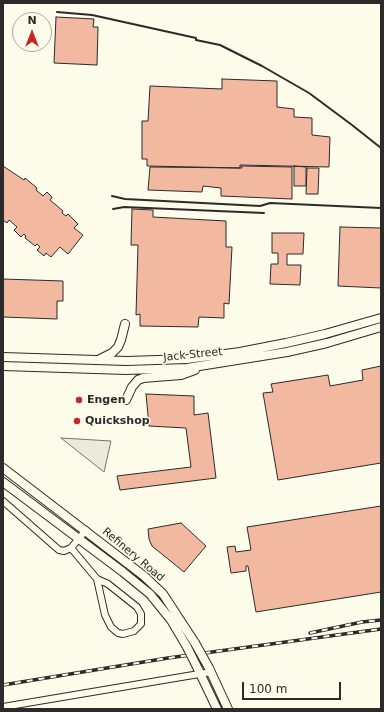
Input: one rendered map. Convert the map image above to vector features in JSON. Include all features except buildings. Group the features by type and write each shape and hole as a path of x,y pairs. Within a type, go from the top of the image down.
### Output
{"main road":[{"name":"Jack Street","path":"3,357 127,361 187,358 240,352 325,334 381,318"},
{"path":"97,360 112,353 118,347 122,340 125,324"},
{"name":"Jack Street","path":"3,366 126,370 187,368 300,349 381,328"},
{"path":"126,400 132,387 138,380 143,378 181,375 211,365"},
{"name":"Refinery Road","path":"3,468 86,530 144,576 163,594 196,643 228,709"},
{"name":"Refinery Road","path":"3,482 150,594 171,620 187,646 217,709"},
{"path":"155,600 163,594"}],"street":[{"path":"3,501 59,550 64,551 71,548 86,530"},
{"path":"71,548 96,579 105,615 111,627 118,633 123,634 134,631 141,624 140,614 137,607 108,584 96,579"},
{"path":"3,707 210,670"}],"shaded area":[{"path":"61,438 111,441 104,472"}],"railway":[{"path":"310,633 362,622 381,620"},
{"path":"3,685 168,658 381,629"}],"wall":[{"path":"57,12 92,15 196,38 196,40 220,45 262,66 309,93 381,148"},
{"path":"112,196 125,199 260,206 270,203 381,208"},
{"path":"113,209 124,207 264,213"}],"place":[{"name":"Engen","path":"79,400"},
{"name":"Quickshop","path":"77,421"}]}
